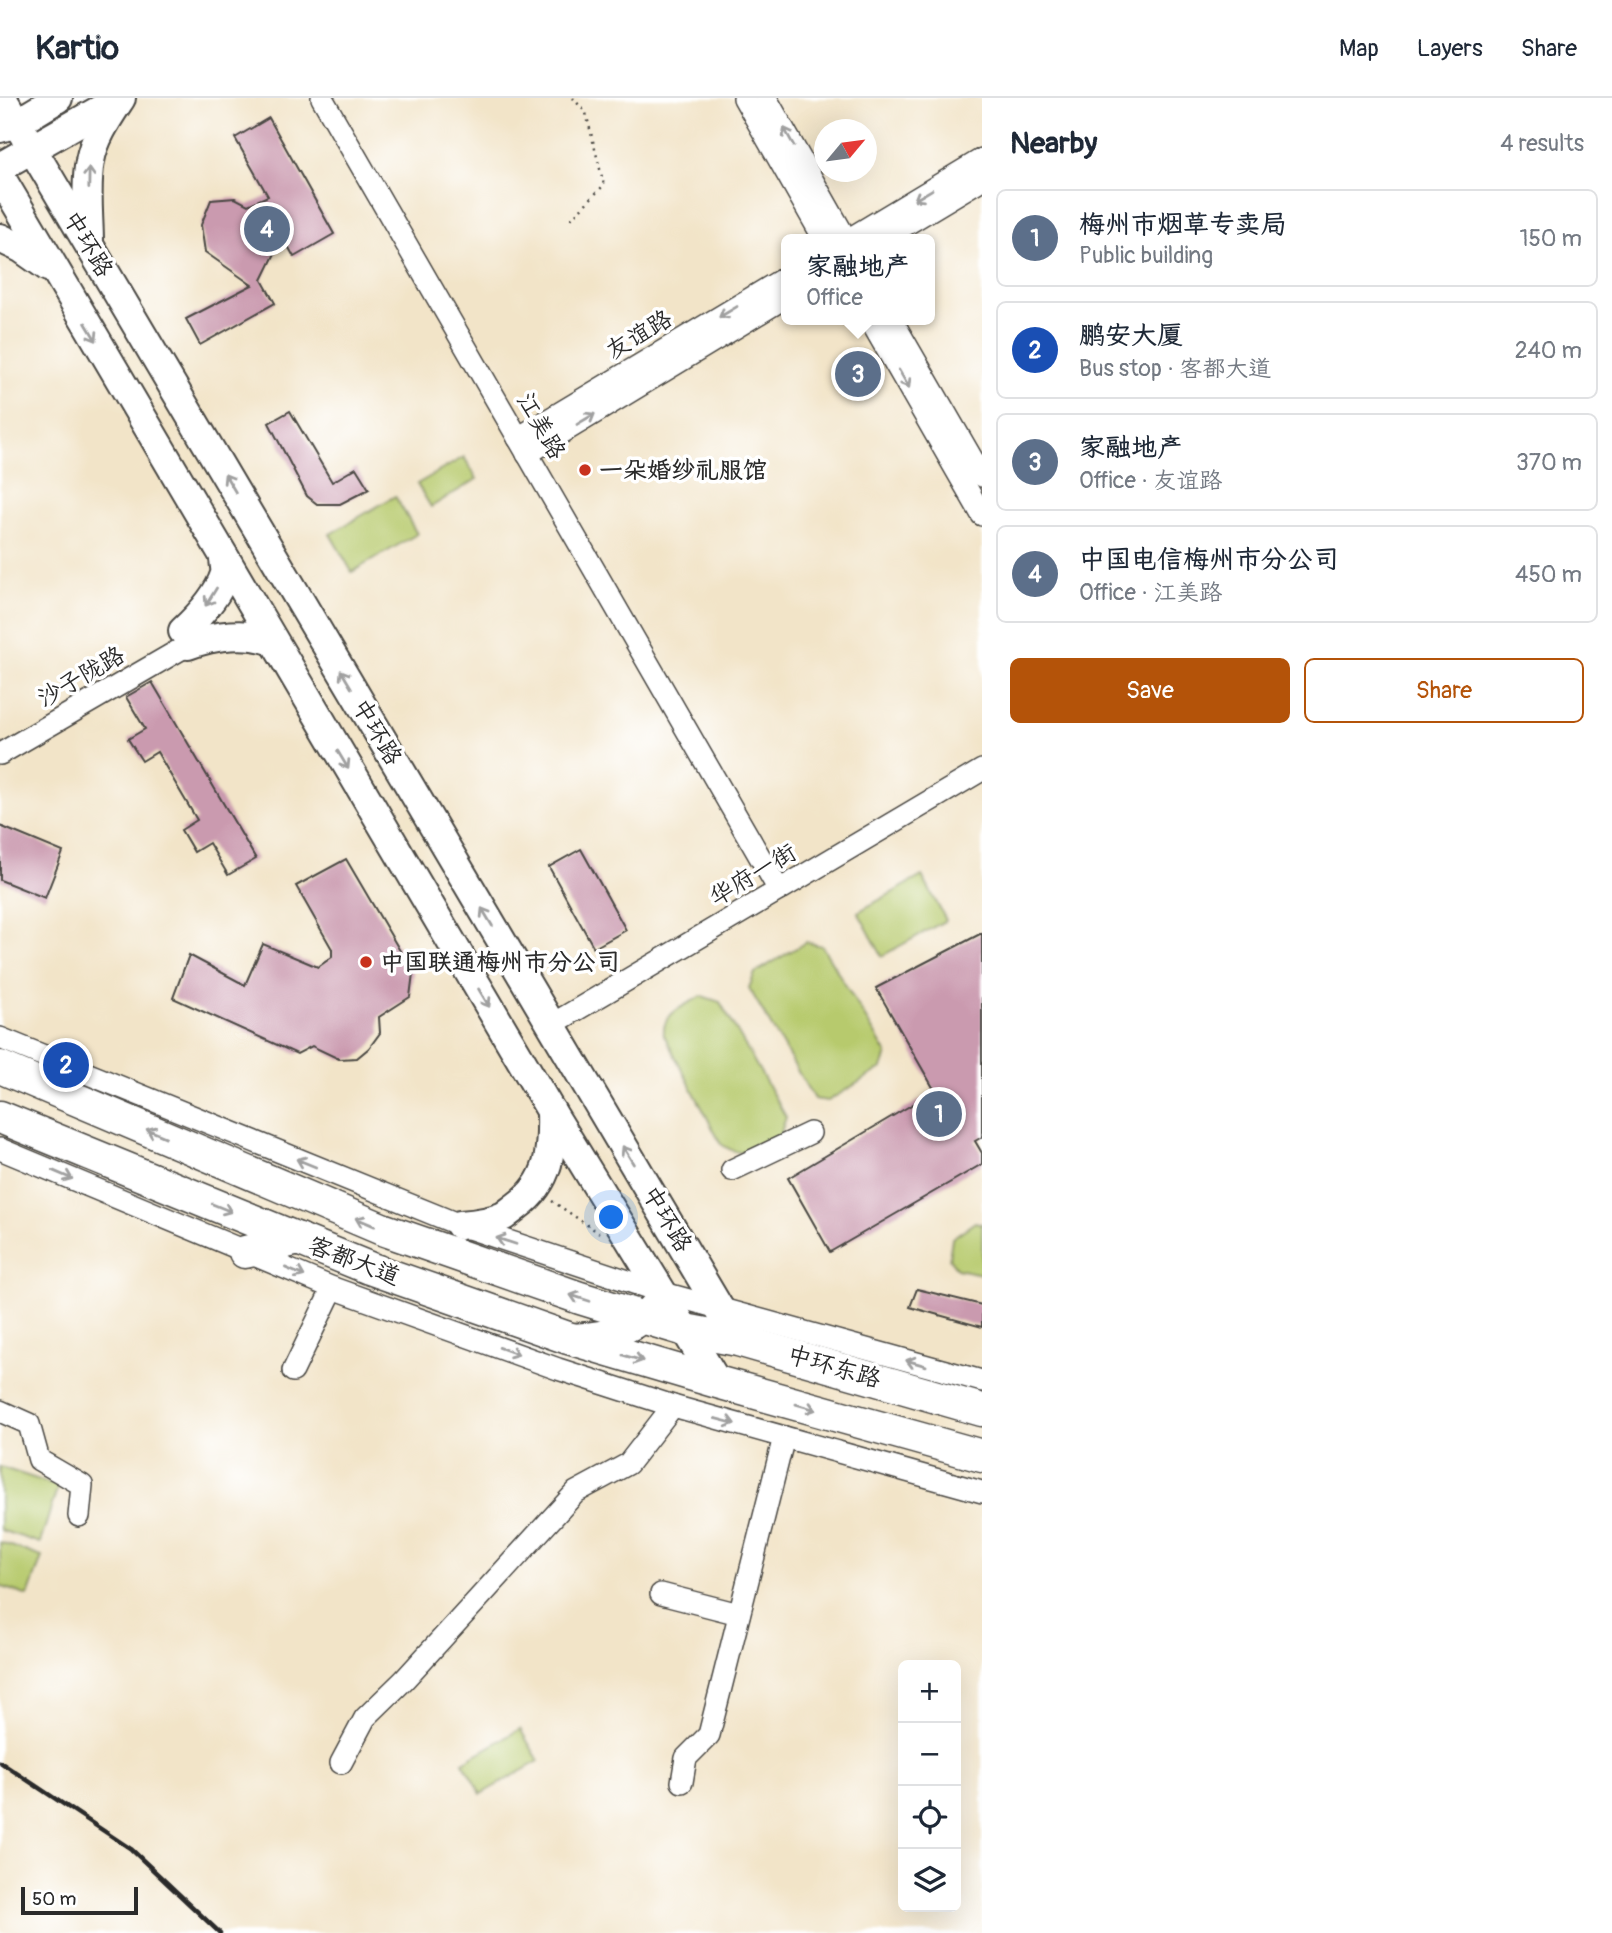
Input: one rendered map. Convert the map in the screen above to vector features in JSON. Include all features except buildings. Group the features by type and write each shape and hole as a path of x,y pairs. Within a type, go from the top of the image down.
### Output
{"highway":[{"name":"客都大道","path":"0,1068 369,1224 459,1240 580,1298 685,1330"},
{"name":"客都大道","path":"0,1116 369,1268 568,1338 717,1382"},
{"path":"245,1251 299,1239"},
{"path":"446,1295 459,1240"},
{"name":"中环东路","path":"685,1330 738,1340 982,1410"},
{"name":"中环东路","path":"717,1382 982,1456"},
{"path":"895,1432 906,1388"}],"main road":[{"name":"中环路","path":"2,98 8,126 32,149 738,1340"},
{"path":"8,126 58,98"},
{"path":"0,167 121,98"},
{"path":"89,246 90,161 95,142 121,98"},
{"name":"中环路","path":"0,176 551,1111 717,1382"},
{"path":"0,238 21,248 56,273"},
{"path":"185,638 226,572 224,557"},
{"path":"185,638 260,636 273,641"},
{"path":"459,1240 478,1223 503,1216 523,1202 539,1185 548,1165 552,1142 551,1111"},
{"path":"568,1338 614,1334 645,1318 664,1293 681,1243"}],"street":[{"name":"江美路","path":"322,98 779,890"},
{"path":"744,98 821,234"},
{"path":"766,98 845,234"},
{"path":"856,234 982,159"},
{"path":"891,234 982,179"},
{"name":"友谊路","path":"523,446 781,280"},
{"name":"友谊路","path":"523,446 781,301"},
{"path":"873,325 982,515"},
{"path":"895,325 982,476"},
{"name":"沙子陇路","path":"0,739 185,638"},
{"name":"沙子陇路","path":"0,754 185,638"},
{"name":"华府一街","path":"551,1026 982,771"},
{"path":"0,1038 459,1240 664,1293 982,1381"},
{"path":"732,1170 810,1133"},
{"path":"0,1149 333,1288 558,1369 673,1406 982,1492"},
{"path":"293,1371 333,1288"},
{"path":"341,1763 365,1718 404,1680 576,1492 628,1464 673,1406"},
{"path":"0,1411 29,1424 39,1461 82,1485 79,1516"},
{"path":"682,1782 686,1758 709,1735 784,1437"},
{"path":"661,1594 739,1614"}],"path":[{"path":"571,219 604,185 586,114 573,98"},
{"path":"551,1200 601,1234"}],"green space":[{"path":"464,457 477,479 431,507 417,484"},
{"path":"395,496 417,534 352,572 330,534"},
{"path":"922,876 946,920 882,956 858,912"},
{"path":"806,942 822,946 887,1054 882,1068 828,1101 814,1099 749,988 755,973"},
{"path":"702,996 720,1002 786,1117 780,1135 751,1151 738,1152 721,1144 664,1035 664,1027 670,1015"},
{"path":"975,1222 982,1224 982,1274 957,1269 949,1258 952,1238"},
{"path":"0,1467 58,1486 40,1543 0,1530"},
{"path":"0,1542 42,1557 28,1596 0,1586"},
{"path":"520,1729 539,1761 481,1794 463,1762"}],"railway":[{"path":"0,1762 131,1849 220,1933"}],"place":[{"name":"中国电信梅州市分公司","path":"267,229"},
{"name":"家融地产","path":"858,374"},
{"name":"一朵婚纱礼服馆","path":"585,470"},
{"name":"中国联通梅州市分公司","path":"366,962"},
{"name":"鹏安大厦","path":"66,1065"},
{"name":"梅州市烟草专卖局","path":"939,1114"}]}
